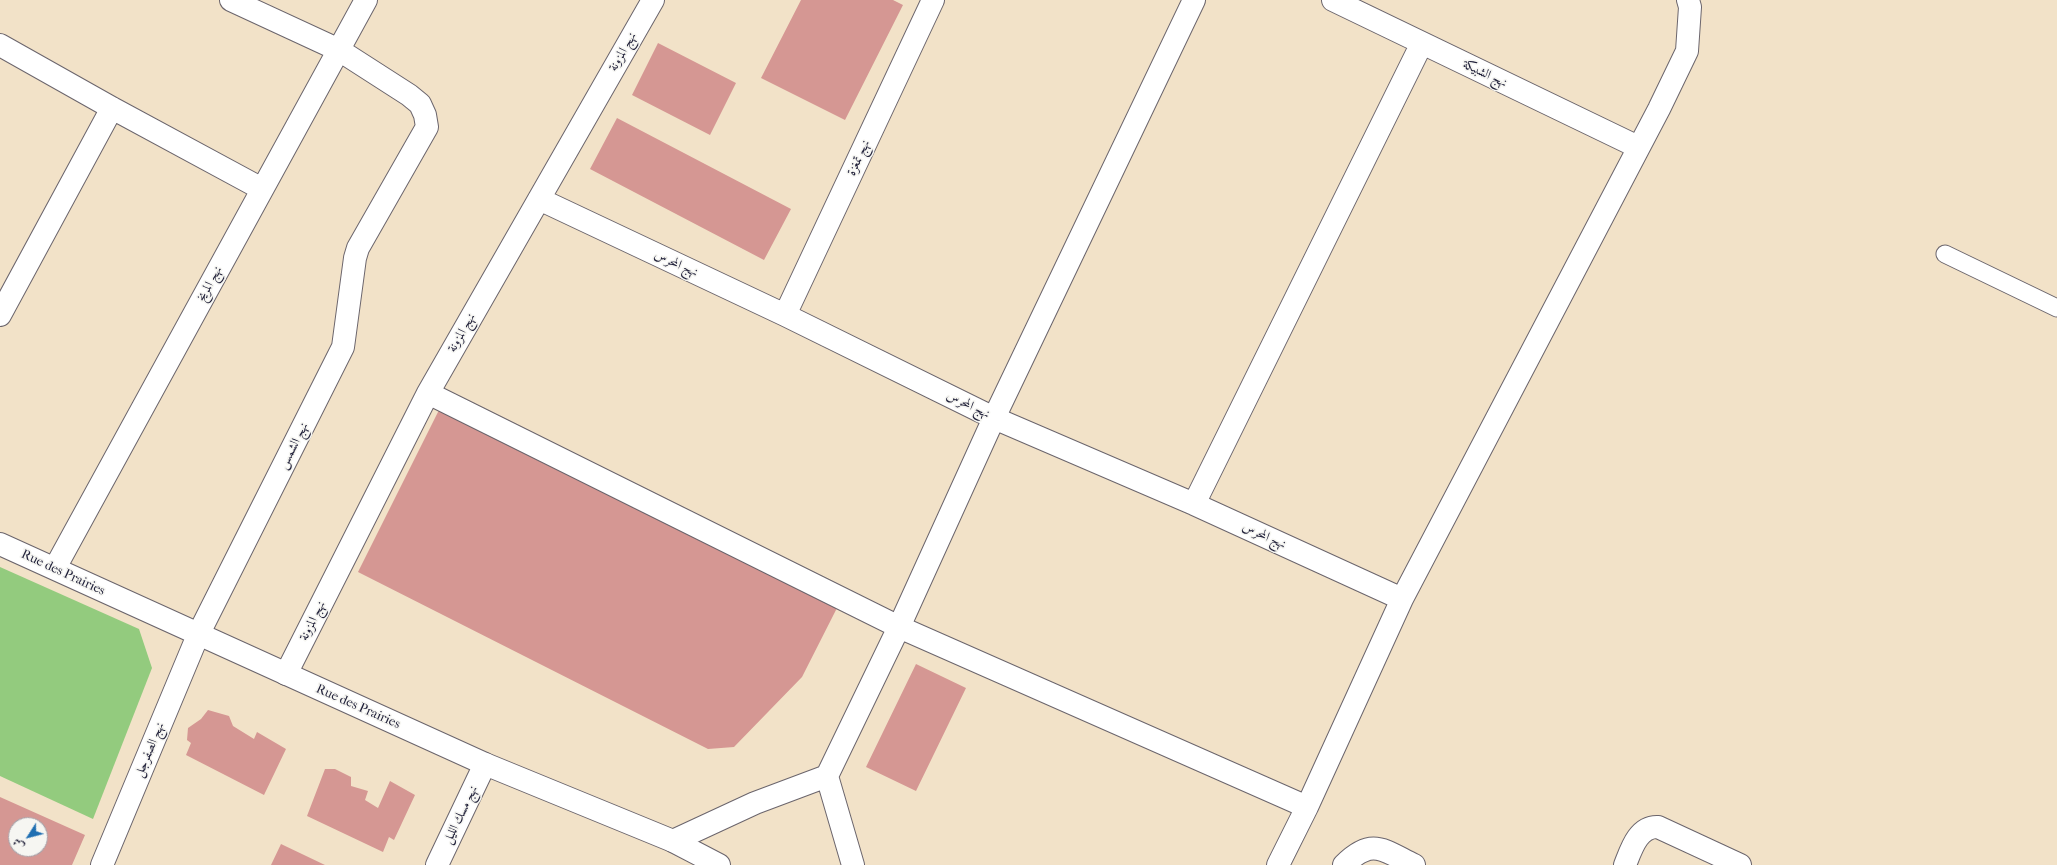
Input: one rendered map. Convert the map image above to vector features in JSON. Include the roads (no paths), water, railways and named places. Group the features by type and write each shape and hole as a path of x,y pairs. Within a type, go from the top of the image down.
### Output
{"street":[{"name":"نهج الشمس","path":"198,635 343,347 355,258 358,248 427,127 425,115 420,104 409,95 339,50 231,0"},
{"name":"نهج المريخ","path":"55,568 366,0"},
{"name":"نهج المزونة","path":"286,674 428,392 653,0"},
{"name":"نهج تمغزة","path":"785,315 934,0"},
{"path":"853,865 827,776 898,628 994,418 1194,0"},
{"name":"نهج الشبيكة","path":"1333,0 1638,147"},
{"path":"1278,865 1307,807 1402,599 1659,109 1686,51 1690,7 1688,0"},
{"path":"1194,504 1422,43"},
{"path":"0,44 112,108 262,188"},
{"path":"0,315 112,108"},
{"name":"نهج المحرس","path":"539,198 785,315 994,418 1194,504 1402,599"},
{"path":"428,392 898,628 1307,807"},
{"name":"Rue des Prairies","path":"0,544 485,764 673,841 719,865"},
{"name":"نهج الصفرجل","path":"102,865 198,635"},
{"name":"نهج مسك الليل","path":"437,865 485,764"},
{"path":"673,841 755,803 827,776"},
{"path":"1625,865 1633,846 1642,832 1650,827 1658,827 1740,865"},
{"path":"1344,865 1359,851 1376,847 1414,865"}],"lane":[{"path":"1945,254 2057,308"}]}
